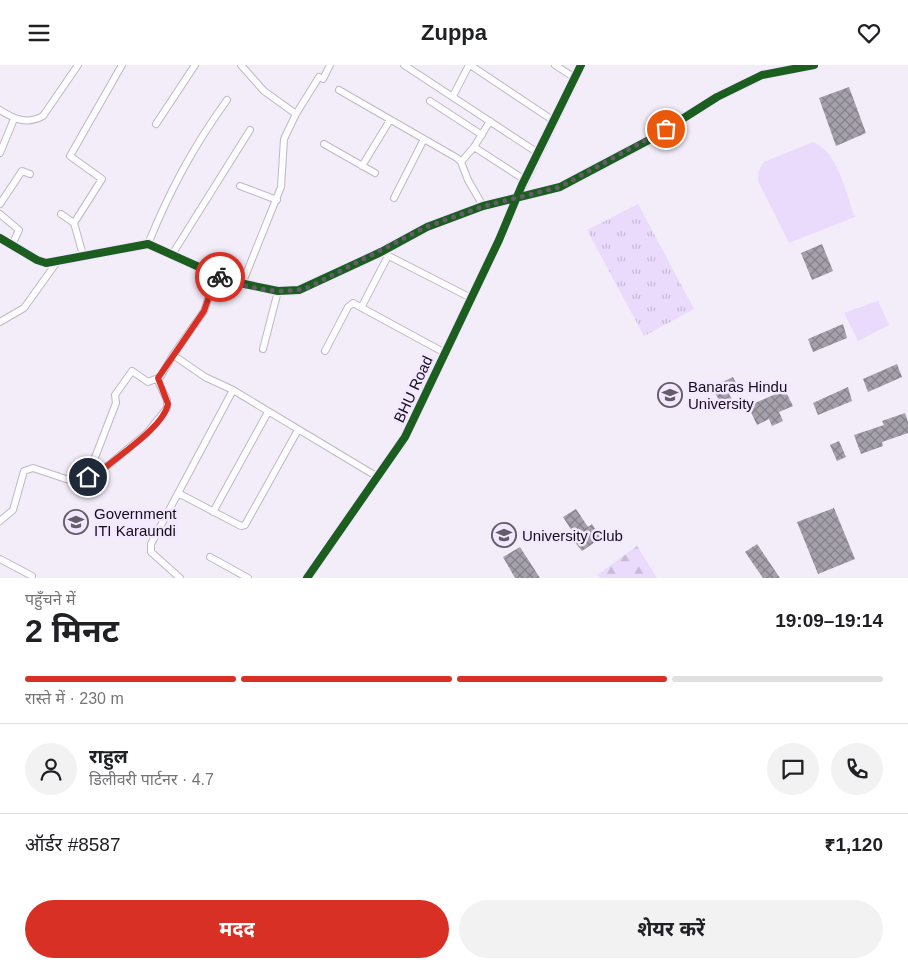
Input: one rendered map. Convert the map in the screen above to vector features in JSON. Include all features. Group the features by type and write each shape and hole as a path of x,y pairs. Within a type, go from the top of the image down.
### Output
{"street":[{"path":"0,110 14,119 30,121 44,116 78,65"},
{"path":"74,223 102,179 70,156 122,65"},
{"path":"156,124 195,65"},
{"path":"242,284 276,200 283,176 284,139 296,113 330,65"},
{"path":"404,65 538,153"},
{"path":"453,96 470,65 554,121"},
{"path":"555,65 575,78"},
{"path":"517,197 581,65"},
{"path":"0,238 37,260 57,262 82,255 148,244 173,253 216,276 242,284 278,291 299,290 384,254 426,227 484,206 560,187 649,140 717,97 762,75 814,65"},
{"path":"244,66 264,91 296,113"},
{"path":"339,90 462,162 468,180 484,206"},
{"path":"148,244 166,201 193,148 228,100"},
{"path":"430,101 482,135"},
{"path":"0,153 14,119"},
{"path":"362,166 390,120"},
{"path":"462,162 490,121"},
{"path":"173,253 250,130"},
{"path":"394,198 424,139"},
{"path":"324,144 375,173"},
{"path":"474,147 525,180"},
{"path":"0,205 22,171 30,174"},
{"path":"240,186 276,200"},
{"name":"BHU Road","path":"307,578 376,476 405,437 517,197"},
{"path":"0,214 19,230 12,245"},
{"path":"61,214 74,223 82,255"},
{"path":"384,254 471,298"},
{"path":"362,306 384,254"},
{"path":"0,322 24,308 57,262"},
{"path":"89,482 92,465 116,403 114,395 132,371 148,382 158,378 204,311 216,276"},
{"path":"263,349 278,291"},
{"path":"324,351 350,305 353,303 362,306 445,353"},
{"path":"173,355 205,377 234,390 376,476"},
{"path":"0,521 13,510 24,471 27,469 33,468 81,486 89,482 147,433 165,412 168,404 158,378"},
{"path":"180,578 150,549 234,390"},
{"path":"213,512 268,412"},
{"path":"178,493 241,526 245,525 298,430"},
{"path":"210,557 248,578"},
{"path":"0,559 32,576"}],"green space":[{"path":"813,142 822,147 835,164 855,217 789,243 758,181 759,170 764,162"},
{"path":"638,204 694,309 644,336 587,230"},
{"path":"878,301 889,325 858,341 844,313"},
{"path":"637,546 657,578 601,578 597,575"}],"building":[{"path":"849,87 866,133 836,146 819,98"},
{"path":"822,244 833,271 812,280 801,253"},
{"path":"843,324 847,338 813,352 808,339"},
{"path":"897,364 902,377 868,392 863,379"},
{"path":"733,377 739,389 729,394 732,399 721,404 712,387"},
{"path":"848,387 852,401 818,415 813,403"},
{"path":"785,390 793,406 779,412 783,421 772,426 769,419 757,425 748,406"},
{"path":"905,413 908,422 908,433 882,442 883,446 861,454 854,435 884,425 882,421"},
{"path":"839,441 846,457 837,461 830,445"},
{"path":"834,508 855,559 818,574 797,522"},
{"path":"576,509 588,527 592,524 601,538 582,551 569,535 572,531 563,517"},
{"path":"757,544 780,578 763,578 745,552"},
{"path":"520,547 540,578 515,578 503,557"}],"cycle path":[{"path":"307,578 405,437 499,240 522,185 581,65"},
{"path":"0,238 37,260 46,263 148,244 230,281 278,291 299,290 381,252 427,227 483,206 560,187 649,140 717,97 762,75 814,65"}],"way so far":[{"path":"220,277 230,281 278,291 299,290 309,287 381,252 426,227 484,206 560,187 666,129"}],"place":[{"name":"Banaras Hindu University","path":"670,395"},
{"name":"Government ITI Karaundi","path":"76,522"},
{"name":"University Club","path":"504,535"}],"route":[{"path":"88,477 89,482 147,433 165,412 168,404 158,378 204,311 216,276 220,277"}]}
